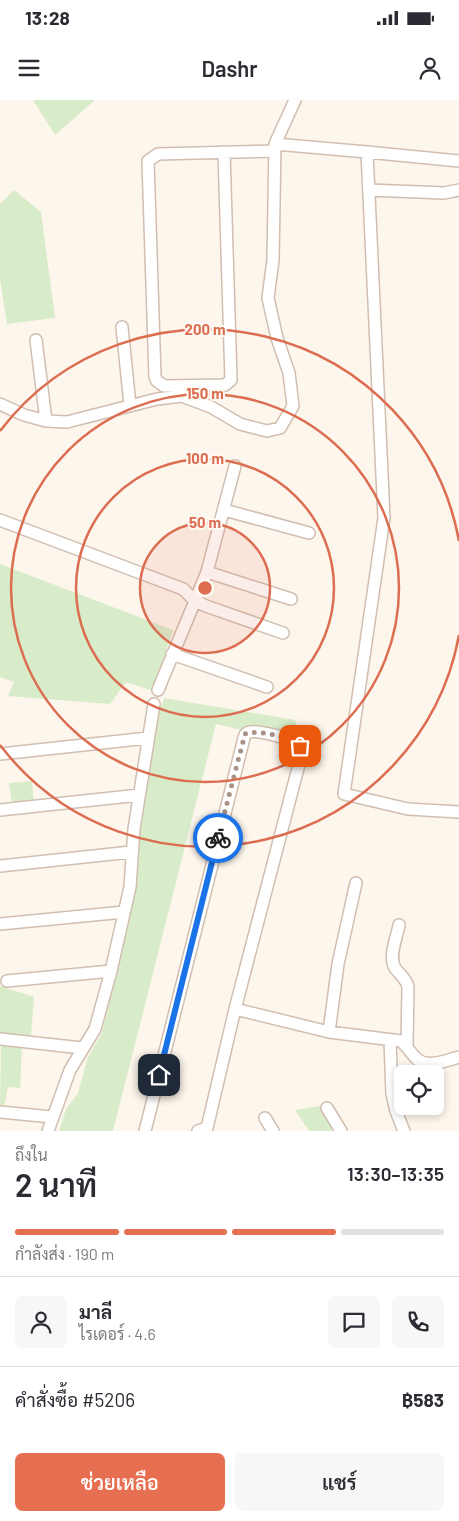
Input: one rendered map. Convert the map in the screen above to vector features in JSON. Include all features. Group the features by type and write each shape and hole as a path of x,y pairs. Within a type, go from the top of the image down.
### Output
{"street":[{"path":"0,404 24,415 46,421 67,422 157,398 182,396 211,407 240,424 267,432 280,428 293,406 289,373 277,338 268,298 273,260 275,148 295,100"},
{"path":"224,152 231,376 229,383 225,385 164,386 155,377 148,161 158,154 275,148 367,152 459,162"},
{"path":"367,152 384,518 344,794 408,810 459,812"},
{"path":"369,190 444,193 459,190"},
{"path":"122,327 130,405"},
{"path":"36,340 46,421"},
{"path":"199,386 201,403"},
{"path":"158,690 207,572 235,466"},
{"path":"224,510 309,533"},
{"path":"0,520 183,589 194,600 206,606 283,633"},
{"path":"207,572 291,599"},
{"path":"172,654 267,687"},
{"path":"48,1131 70,1070 95,1029 111,971 130,886 131,852 154,704"},
{"path":"145,1131 245,734 260,732 295,741 300,746 302,753 207,1128 198,1131"},
{"path":"0,754 148,738"},
{"path":"0,810 139,795"},
{"path":"0,866 131,852"},
{"path":"329,1032 338,964 356,883"},
{"path":"0,924 124,912"},
{"path":"399,925 392,958 408,987 407,1045"},
{"path":"7,982 111,971"},
{"path":"236,1009 329,1032 401,1042 407,1045 419,1062 427,1064 459,1057"},
{"path":"0,1039 82,1048"},
{"path":"390,1041 392,1094 404,1131"},
{"path":"327,1108 342,1131"},
{"path":"0,1112 52,1117"},
{"path":"265,1118 273,1131"}],"green space":[{"path":"33,100 94,100 94,101 55,135"},
{"path":"14,190 41,212 55,318 7,324 0,279 0,204"},
{"path":"0,564 173,630 153,691 126,682 110,704 8,696 14,682 0,677"},
{"path":"164,698 295,720 299,735 295,739 216,724 113,1131 59,1131 66,1109 78,1093 88,1057 101,1035 108,1008 135,887 138,837 158,717"},
{"path":"32,781 34,803 12,805 9,783"},
{"path":"0,986 34,997 31,1036 0,1034"},
{"path":"1,1043 22,1044 20,1088 8,1087 4,1107 0,1107"},
{"path":"320,1106 334,1129 330,1131 309,1131 295,1110"}],"way so far":[{"path":"218,838 245,734 260,732 295,741 300,746"}],"route":[{"path":"159,1075 218,838"}]}
